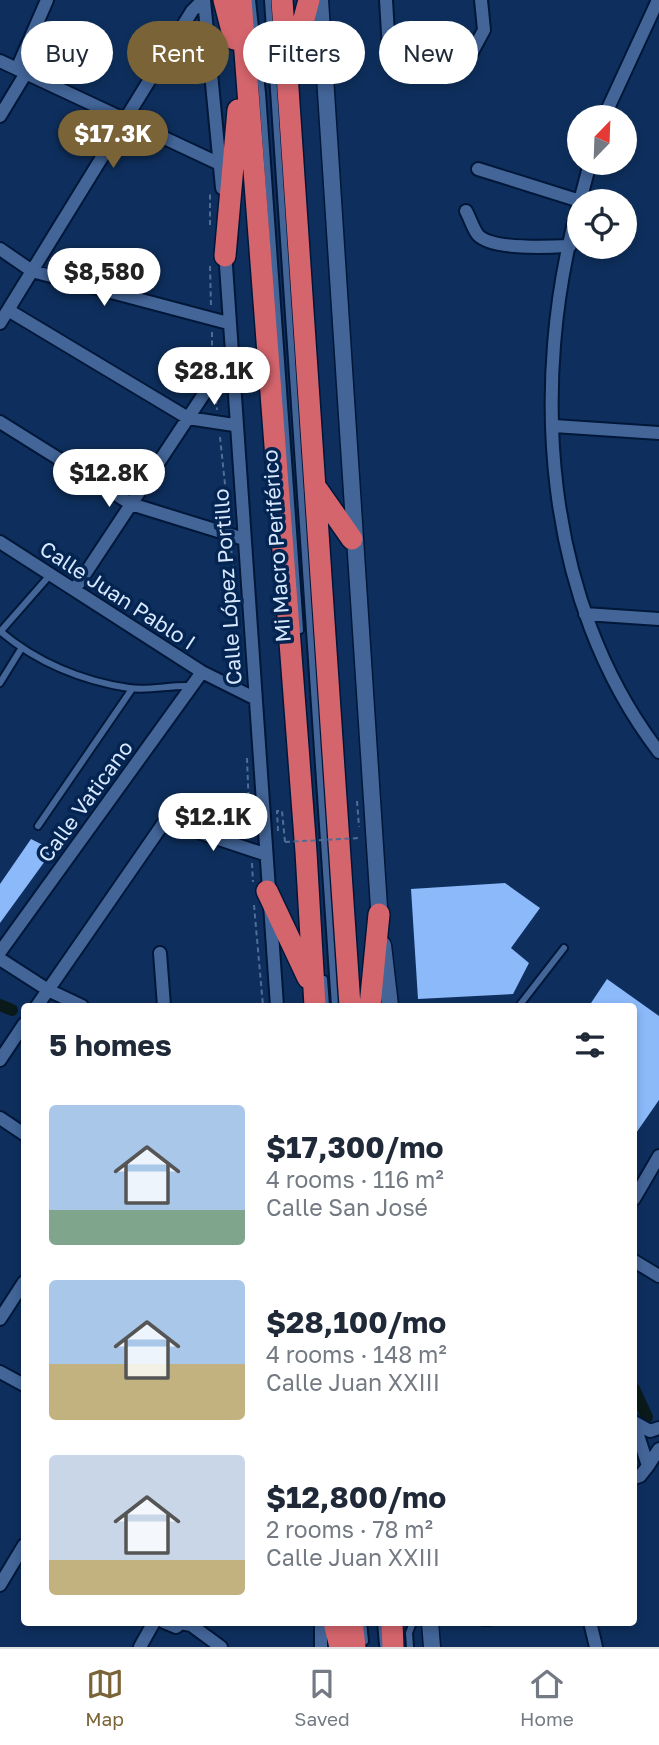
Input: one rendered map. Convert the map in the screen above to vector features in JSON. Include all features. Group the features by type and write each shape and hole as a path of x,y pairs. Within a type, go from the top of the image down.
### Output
{"highway":[{"path":"224,0 238,55 243,64"},
{"path":"241,0 243,34"},
{"path":"282,0 283,21"},
{"path":"303,21 309,0"},
{"path":"218,262 243,72"},
{"path":"246,84 318,1001"},
{"path":"287,84 350,1003"},
{"path":"316,488 352,539"},
{"path":"341,872 351,900 361,1003"},
{"path":"258,889 318,1001"},
{"path":"370,1003 379,914"},
{"path":"335,1626 340,1647"},
{"path":"352,1626 355,1647"},
{"path":"391,1626 393,1647"}],"street":[{"path":"39,21 47,0"},
{"path":"0,323 124,119 192,11 203,0"},
{"name":"Calle López Portillo","path":"203,0 222,165 218,262 231,353 237,538 254,698 258,889 277,1003"},
{"path":"320,0 355,514 352,539 379,914 390,1003"},
{"path":"386,0 389,50 393,57 465,65 483,34 481,0"},
{"path":"610,105 658,4"},
{"path":"0,61 21,71 0,116"},
{"path":"49,84 222,165"},
{"path":"478,169 567,198"},
{"path":"466,211 477,234 485,241 498,244 567,246"},
{"path":"0,250 32,271 228,323"},
{"path":"568,259 553,369 554,478 585,614 624,700 659,752"},
{"path":"8,310 188,418 234,425"},
{"path":"75,589 231,353"},
{"path":"0,422 131,504 237,538"},
{"path":"554,426 659,433"},
{"name":"Calle Juan Pablo I","path":"0,542 202,672 254,698"},
{"path":"585,614 659,620"},
{"name":"Calle Vaticano","path":"0,952 202,672"},
{"path":"39,1003 165,821 258,854"},
{"path":"160,953 164,1003"},
{"path":"0,959 48,990 76,1003"},
{"path":"0,1060 21,1028"},
{"path":"0,1118 21,1132"},
{"path":"637,1196 653,1178 659,1156"},
{"path":"637,1263 659,1276"},
{"path":"0,1319 21,1287"},
{"path":"0,1372 21,1383"},
{"path":"637,1424 650,1431 659,1428"},
{"path":"637,1432 648,1466"},
{"path":"637,1477 659,1449"},
{"path":"0,1585 21,1550"},
{"path":"140,1647 151,1626"},
{"path":"192,1626 221,1647"},
{"path":"321,1626 321,1647"},
{"path":"430,1626 432,1647"},
{"path":"591,1626 596,1647"}],"lane":[{"name":"Mi Macro Periférico","path":"252,0 262,93 300,633"},
{"name":"Mi Macro Periférico","path":"268,0 335,1003"},
{"path":"51,574 0,631 21,649 72,674 131,689 192,686"},
{"path":"0,683 21,649"},
{"path":"38,826 131,689"},
{"path":"313,826 316,868"},
{"path":"521,1003 564,948"},
{"path":"318,1001 323,965"},
{"path":"363,1626 365,1647"},
{"path":"381,1626 383,1647"},
{"path":"410,1647 412,1626"}],"path":[{"path":"211,307 218,262"},
{"path":"212,321 212,362"},
{"path":"215,389 218,416"},
{"path":"219,429 229,523"},
{"path":"234,576 237,538"},
{"path":"246,748 251,842"},
{"path":"279,835 277,811 282,811 285,842 359,838 356,801"},
{"path":"258,854 262,1003"}],"building":[{"path":"31,839 53,850 0,923 0,884"},
{"path":"505,883 540,908 511,948 529,963 513,994 418,999 411,889"},
{"path":"607,979 659,1016 659,1100 637,1132 637,1003 591,1003"}],"waterway":[{"path":"0,1005 12,1010"},
{"path":"637,1395 647,1417"}]}
